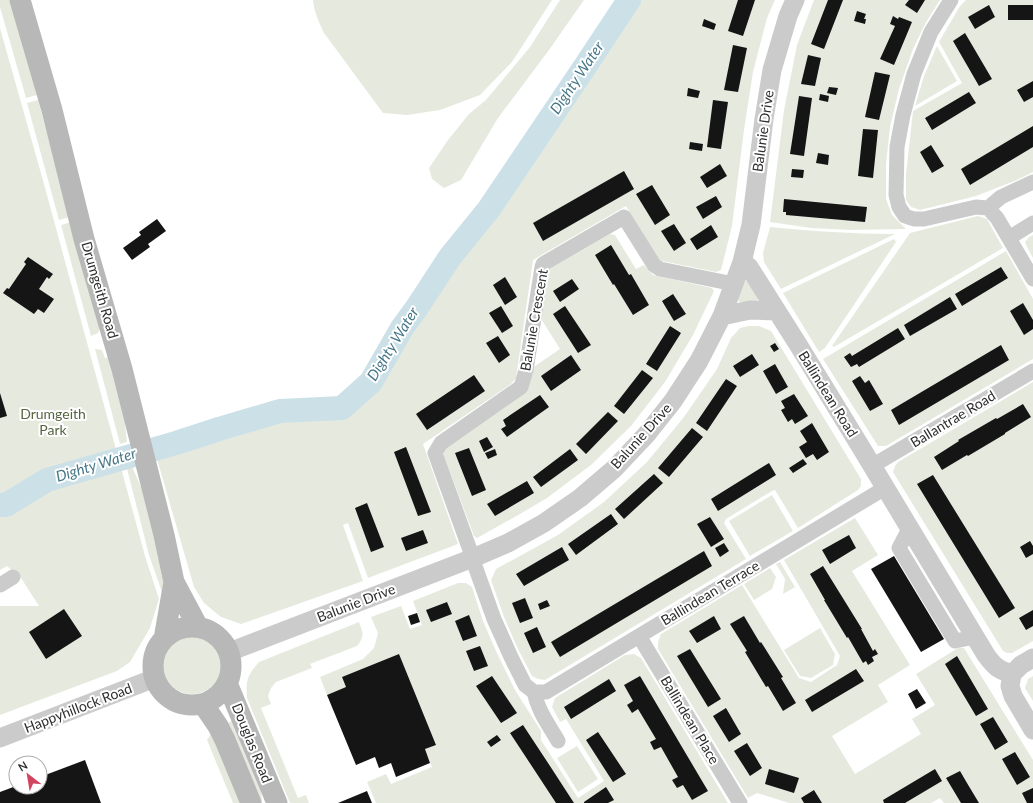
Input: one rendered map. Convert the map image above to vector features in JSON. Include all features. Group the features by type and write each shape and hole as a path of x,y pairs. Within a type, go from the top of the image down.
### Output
{"main road":[{"name":"Drumgeith Road","path":"20,0 52,110 84,239 118,353 145,465 164,535 174,582 198,627"},
{"name":"Drumgeith Road","path":"164,639 174,582"},
{"path":"185,627 198,627 217,635 224,643 229,652 231,673 228,683 222,692 213,699 203,704 181,704 174,701 162,691 155,678 153,662 155,653 159,646 164,639 174,631 185,627"},
{"name":"Douglas Road","path":"228,683 277,803"},
{"name":"Douglas Road","path":"203,704 218,726 225,740 251,803"}],"street":[{"name":"Balunie Drive","path":"229,652 473,558 508,543 544,523 580,498 614,469 646,435 673,401 700,361 722,316 742,262 751,225 764,119 772,70 788,16 795,0"},
{"path":"951,0 931,32 914,74 903,115 897,147 896,195 899,207 905,216 914,219 924,219 976,207 988,208 997,218 1033,279"},
{"path":"988,208 1001,197 1033,182"},
{"name":"Balunie Crescent","path":"473,558 435,453 441,443 521,387 526,370 543,264 624,217 654,264 660,269 734,284"},
{"path":"1009,238 1033,223"},
{"name":"Ballindean Road","path":"742,262 749,267 799,346 986,655 993,665 1004,672 1012,674"},
{"path":"722,316 750,310 776,311"},
{"name":"Ballantrae Road","path":"872,466 1033,371"},
{"name":"Ballindean Terrace","path":"534,692 546,692 884,488"},
{"path":"910,529 899,548 955,641 975,637"},
{"path":"473,558 494,620 511,657 525,685 534,692 539,709 558,741"},
{"path":"0,585 13,577"},
{"name":"Ballindean Place","path":"639,636 740,803"},
{"path":"1033,658 1021,665 1012,674 1010,686 1013,696 1033,730"},
{"name":"Happyhillock Road","path":"0,738 155,678"}],"green space":[{"path":"0,0 10,0 37,95 26,98 0,7"},
{"path":"313,0 552,0 512,62 480,95 440,110 407,115 383,113 324,33 316,13"},
{"path":"560,0 584,0 498,118 461,180 444,188 432,179 429,168 448,140 469,114 486,100 530,47"},
{"path":"629,0 775,0 767,18 753,72 732,226 721,270 716,272 662,261 657,258 626,206 533,260 516,378 511,384 423,444 458,544 368,578 348,523 343,525 363,581 241,624 221,617 204,603 194,587 155,452 305,410 342,408 371,382 402,328 450,257 489,209"},
{"path":"814,0 940,0 925,24 913,49 899,89 890,127 886,165 886,199 892,215 906,229 852,230 811,228 770,222 784,110 797,45"},
{"path":"966,0 1033,0 1033,172 976,196 920,210 911,207 906,200 906,174 913,111 962,83 939,42 960,6"},
{"name":"Drumgeith Park","path":"0,28 145,556 159,599 150,628 130,662 117,671 0,715 0,606 39,606 21,578 7,566 0,570"},
{"path":"937,46 957,81 915,106 924,76"},
{"path":"38,100 70,217 59,220 27,103"},
{"path":"978,216 987,219 1003,248 834,347 832,346 910,233"},
{"path":"71,222 101,326 98,333 91,336 61,225"},
{"path":"770,227 832,232 895,234 781,289 764,262 763,253"},
{"path":"610,234 615,235 636,269 644,265 653,275 712,288 714,291 693,335 665,382 631,426 591,465 547,498 477,538 474,536 444,456 444,451 532,368 560,349 540,317 549,269"},
{"path":"1033,235 1033,258 1025,242"},
{"path":"894,239 896,242 825,348 819,352 783,293"},
{"path":"1006,251 1033,299 1033,359 886,446 878,446 823,359"},
{"path":"749,280 759,297 757,302 739,302 738,299 744,281"},
{"path":"759,326 771,331 861,479 861,486 858,490 798,528 775,490 772,491 726,519 724,523 746,559 545,680 532,676 504,617 491,580 496,569 558,535 604,502 647,462 684,417 717,369 731,338 740,328"},
{"path":"95,349 102,350 105,358 109,357 123,405 127,442 120,444"},
{"path":"1033,382 1033,641 1012,653 1007,653 1003,651 893,472 898,462"},
{"path":"130,455 133,469 149,505 168,576 164,598 149,555 124,457"},
{"path":"772,495 793,531 750,556 729,521"},
{"path":"855,518 878,555 852,571 910,665 878,685 888,702 832,736 855,774 921,734 912,719 935,705 916,674 958,648 964,648 1033,760 1033,803 944,803 940,798 931,803 789,803 757,793 748,798 658,649 658,642 661,634 742,585 799,678 811,682 837,665 840,656 784,560"},
{"path":"780,562 795,587 783,594 785,579 776,564"},
{"path":"770,568 776,577 772,589 754,600 744,584"},
{"path":"458,583 466,583 472,587 483,621 515,690 541,731 541,740 578,798 604,781 566,719 560,722 552,707 555,698 625,655 634,654 641,658 728,803 376,803 367,782 386,774 391,784 432,767 425,749 436,745 399,654 342,677 346,687 327,695 320,677 363,659 374,648 378,633 371,617 401,606 410,629 422,625 413,601"},
{"path":"359,622 362,629 362,637 357,646 310,664 312,668 276,682 271,688 268,696 271,704 261,708 298,798 306,795 309,803 290,803 247,698 248,678 259,662"},
{"path":"820,628 835,654 833,665 811,678 800,676 784,650"},
{"path":"186,634 198,634 209,639 217,647 222,658 220,676 209,689 198,694 186,694 175,689 167,681 162,670 162,658 167,647 175,639"},
{"path":"1033,676 1033,701 1025,688 1028,679"},
{"path":"234,720 261,785 262,803 259,803 227,723"},
{"path":"213,731 244,803 233,803 207,740"},
{"path":"577,746 598,779 578,792 557,758"}],"building":[{"path":"738,0 755,0 743,36 728,31"},
{"path":"828,0 843,0 824,49 811,44"},
{"path":"909,0 925,0 917,13 905,5"},
{"path":"989,5 995,17 975,29 968,17"},
{"path":"1008,5 1033,5 1033,20 1008,20"},
{"path":"857,11 866,14 864,19 866,19 865,24 854,21"},
{"path":"893,16 898,19 899,17 912,22 894,65 880,59 895,26 890,24"},
{"path":"704,19 716,24 714,30 702,26"},
{"path":"965,33 992,79 979,86 953,41"},
{"path":"733,45 747,48 738,92 724,90"},
{"path":"808,55 821,58 815,86 801,84"},
{"path":"875,72 890,75 879,120 865,117"},
{"path":"1033,81 1033,97 1024,102 1017,90"},
{"path":"829,87 838,88 836,95 827,93"},
{"path":"688,88 700,91 698,98 687,96"},
{"path":"969,92 976,103 932,130 925,118"},
{"path":"820,94 829,96 828,102 819,100"},
{"path":"799,96 812,98 804,156 790,154"},
{"path":"713,100 728,102 721,149 707,147"},
{"path":"1033,126 1033,147 970,185 961,169"},
{"path":"863,129 878,130 873,178 858,176"},
{"path":"690,142 703,144 702,151 689,149"},
{"path":"931,145 944,166 932,173 920,152"},
{"path":"818,153 829,155 828,165 816,163"},
{"path":"720,164 727,176 707,188 700,177"},
{"path":"792,169 804,170 803,178 791,177"},
{"path":"624,171 634,189 543,241 533,223"},
{"path":"652,185 670,215 655,225 636,194"},
{"path":"716,196 722,207 703,219 696,207"},
{"path":"784,199 867,207 865,222 786,215 786,212 783,212"},
{"path":"157,219 166,231 148,244 150,247 132,260 123,248 141,235 139,232"},
{"path":"674,224 686,243 674,251 661,231"},
{"path":"711,225 718,237 697,250 690,239"},
{"path":"611,245 629,275 631,274 649,305 633,315 595,255"},
{"path":"28,257 53,274 49,279 47,277 39,289 54,299 44,313 38,309 34,314 3,293 7,288 9,289 26,264 24,262"},
{"path":"1001,267 1008,278 962,306 955,294"},
{"path":"505,277 517,297 505,305 493,285"},
{"path":"572,279 579,289 560,302 553,291"},
{"path":"673,294 686,314 674,321 662,301"},
{"path":"950,297 957,309 910,336 904,325"},
{"path":"1023,303 1033,320 1033,329 1024,335 1010,311"},
{"path":"501,306 513,326 502,333 489,313"},
{"path":"565,306 591,345 578,353 553,314"},
{"path":"670,326 681,333 657,371 646,364"},
{"path":"898,328 905,339 859,367 857,364 851,367 844,357 850,353 852,356"},
{"path":"498,336 510,355 499,363 486,343"},
{"path":"775,343 779,349 774,352 770,346"},
{"path":"1001,345 1009,360 899,425 891,410"},
{"path":"752,354 759,365 740,377 733,366"},
{"path":"571,355 581,370 551,391 541,376"},
{"path":"775,364 788,387 776,394 763,371"},
{"path":"642,370 653,378 624,414 614,406"},
{"path":"474,375 485,391 427,430 416,414"},
{"path":"860,376 865,383 869,380 883,404 870,411 852,381"},
{"path":"726,379 737,386 707,431 696,423"},
{"path":"0,393 7,416 0,418"},
{"path":"794,394 808,416 795,424 792,419 788,422 781,410 785,408 781,401"},
{"path":"540,395 549,407 507,437 501,429 506,426 503,420"},
{"path":"1023,404 1031,417 1005,434 942,470 934,457 959,441 958,440"},
{"path":"608,412 618,421 586,454 576,444"},
{"path":"812,423 829,452 817,460 813,454 806,458 799,447 807,442 800,431"},
{"path":"692,428 703,437 669,477 658,468"},
{"path":"487,437 493,447 484,452 479,441"},
{"path":"406,447 431,512 418,516 394,452"},
{"path":"469,448 486,490 472,496 455,453"},
{"path":"495,449 497,455 488,459 485,453"},
{"path":"570,449 578,460 541,487 533,477"},
{"path":"803,459 807,464 793,473 789,468"},
{"path":"769,463 776,475 718,511 711,499"},
{"path":"654,474 663,483 624,519 615,509"},
{"path":"933,475 1015,608 999,618 917,484"},
{"path":"527,481 534,493 495,516 487,504"},
{"path":"367,503 384,547 371,552 355,508"},
{"path":"611,514 618,524 576,555 568,544"},
{"path":"710,517 724,539 711,547 697,524"},
{"path":"423,530 428,543 406,551 401,538"},
{"path":"849,535 856,548 830,564 822,550"},
{"path":"1030,541 1033,546 1033,554 1026,558 1020,547"},
{"path":"724,543 729,551 720,557 715,548"},
{"path":"562,547 569,560 524,586 516,574"},
{"path":"704,551 712,566 560,657 551,642"},
{"path":"894,556 944,639 921,652 871,569"},
{"path":"823,566 862,629 873,651 875,649 878,654 872,657 874,661 868,665 866,661 863,663 848,637 847,638 810,574"},
{"path":"525,598 533,618 520,623 512,603"},
{"path":"547,600 550,606 540,610 538,604"},
{"path":"447,602 452,614 431,622 426,610"},
{"path":"64,609 82,636 46,659 29,632"},
{"path":"1033,610 1033,626 1026,630 1019,618"},
{"path":"417,613 420,622 411,625 408,616"},
{"path":"469,615 477,636 463,641 455,621"},
{"path":"714,616 721,629 697,643 689,631"},
{"path":"744,616 783,677 781,678 796,703 783,711 768,686 766,687 745,652 747,651 730,624"},
{"path":"537,627 546,647 533,653 524,633"},
{"path":"480,646 488,666 474,671 466,651"},
{"path":"690,649 721,699 708,707 677,656"},
{"path":"399,654 436,745 425,749 430,763 396,777 391,763 379,768 375,757 356,765 327,695 346,687 342,677"},
{"path":"957,656 988,709 976,716 945,664"},
{"path":"856,669 864,681 812,712 805,700"},
{"path":"492,676 517,713 501,723 476,686"},
{"path":"640,676 708,791 692,800 683,785 677,788 672,780 678,777 661,747 654,750 650,742 656,739 638,709 632,713 627,705 633,701 624,685"},
{"path":"609,679 616,691 571,719 564,707"},
{"path":"917,689 926,703 916,709 908,694"},
{"path":"726,708 741,734 729,742 713,716"},
{"path":"993,717 1008,742 995,750 980,724"},
{"path":"523,725 574,803 556,803 510,733"},
{"path":"598,732 626,774 613,782 586,740"},
{"path":"497,735 501,740 491,747 487,742"},
{"path":"747,743 762,768 750,776 734,751"},
{"path":"1015,752 1030,777 1017,785 1002,759"},
{"path":"85,760 101,803 0,803 0,792 8,789 8,795 48,795 48,774"},
{"path":"769,769 799,778 794,793 765,784"},
{"path":"935,769 942,781 905,803 884,803 883,800"},
{"path":"960,771 979,803 961,803 946,778"},
{"path":"606,787 614,800 608,803 584,803 584,802"},
{"path":"1033,788 1033,803 1027,803 1022,793"},
{"path":"814,790 822,803 804,803 801,798"},
{"path":"367,791 372,803 338,803"}],"waterway":[{"name":"Dighty Water","path":"0,505 6,505 47,480 280,411 342,408 371,382 402,328 450,257 489,209 629,0"}]}
